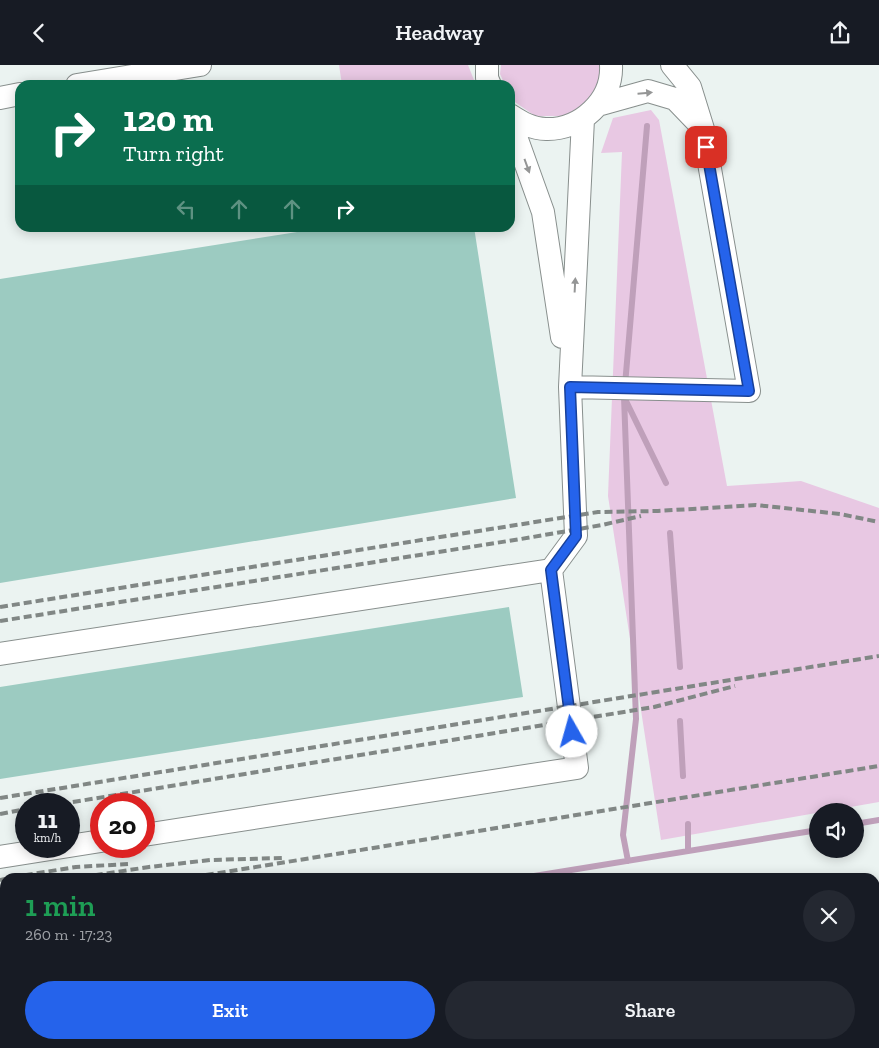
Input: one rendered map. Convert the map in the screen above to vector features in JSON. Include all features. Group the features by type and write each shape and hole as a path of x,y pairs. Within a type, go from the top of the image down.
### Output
{"street":[{"path":"108,80 200,65"},
{"path":"570,387 591,112 608,88 611,65"},
{"path":"570,387 749,391 703,129 690,87 672,65"},
{"path":"515,118 526,125 545,129 565,127 591,112 648,91 675,99 703,129"},
{"path":"0,98 15,95"},
{"path":"155,833 577,768 551,570 576,536 570,387 543,212 515,135"},
{"path":"0,654 551,570"},
{"path":"0,857 90,843"}],"shaded area":[{"path":"339,65 468,65 474,80 341,80"},
{"path":"501,65 600,65 601,77 588,102 564,116 535,116 515,102 515,80 503,80 500,74"},
{"path":"651,110 659,120 727,486 801,481 879,508 879,802 864,805 864,803 809,803 809,814 661,840 608,496 622,152 601,153 613,118"}],"building":[{"path":"297,232 475,232 516,498 0,583 0,279"},
{"path":"509,607 523,697 0,779 0,687"}],"waterway":[{"path":"628,861 623,835 636,719 624,397 647,126"},
{"path":"626,401 666,483"},
{"path":"670,533 680,667"},
{"path":"680,721 683,776"},
{"path":"864,822 879,820"},
{"path":"688,824 688,851"},
{"path":"553,873 809,831"}],"railway":[{"path":"0,607 598,512 658,511 756,505 840,514 879,522"},
{"path":"0,621 521,539 641,516"},
{"path":"0,798 879,656"},
{"path":"80,801 654,707 735,686"},
{"path":"219,873 879,766"},
{"path":"0,814 15,811"},
{"path":"109,873 210,860 282,858"},
{"path":"38,873 76,867 128,864"}],"route":[{"path":"572,732 551,570 576,536 570,387 749,391 706,147"}]}
